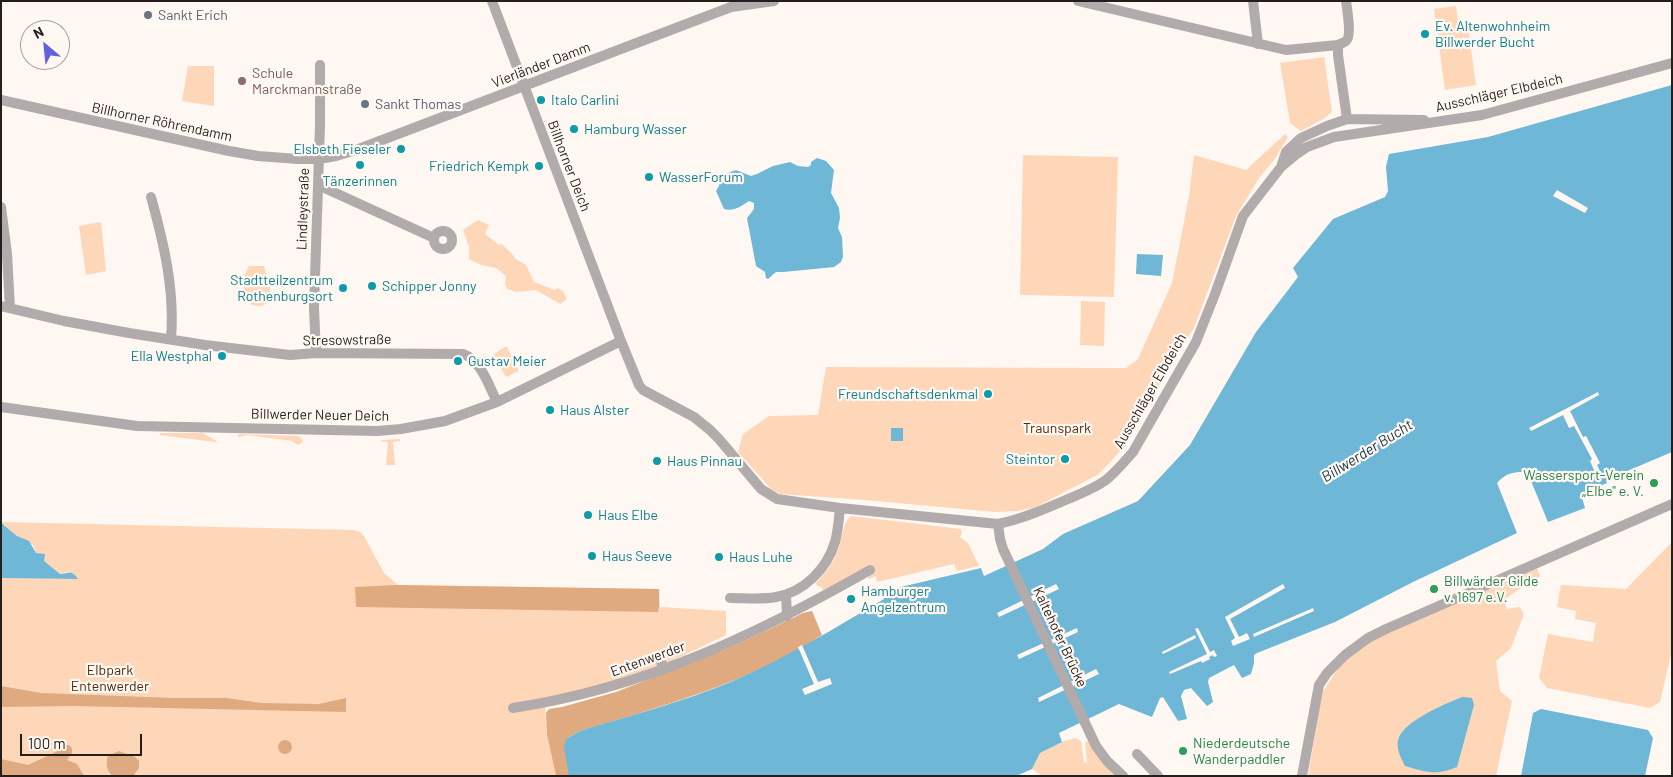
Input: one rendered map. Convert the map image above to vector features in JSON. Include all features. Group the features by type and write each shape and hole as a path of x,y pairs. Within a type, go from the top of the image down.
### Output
{"street":[{"name":"Billhorner Deich","path":"492,1 621,340"},
{"name":"Vierländer Damm","path":"319,159 356,150 721,11 740,5 774,1"},
{"path":"1078,1 1286,50 1346,42 1349,34 1346,1"},
{"path":"1252,1 1258,44"},
{"path":"1338,44 1347,119"},
{"name":"Ausschläger Elbdeich","path":"621,340 639,385 643,390 694,418 710,430 765,493 777,499 840,508 998,524 1012,521 1035,514 1104,481 1120,468 1133,452 1196,342 1243,216 1281,167 1307,147 1334,138 1482,115 1672,63"},
{"name":"Lindleystraße","path":"316,353 314,308 320,65"},
{"name":"Billhorner Röhrendamm","path":"1,100 246,154 319,159"},
{"path":"1281,167 1286,152 1301,138 1347,119 1406,119 1443,122"},
{"path":"318,185 434,238"},
{"path":"151,197 167,262 171,290 171,339"},
{"name":"Stresowstraße","path":"1,207 8,254 5,307 64,321 171,339 290,355 316,353 463,354 476,362 497,402"},
{"name":"Billwerder Neuer Deich","path":"1,408 137,426 377,431 401,429 445,421 497,402 621,340"},
{"path":"1302,776 1318,685 1335,664 1358,644 1386,629 1672,504"},
{"path":"730,598 768,598 786,595 809,580 821,569 828,559 835,540 840,508"},
{"name":"Kaltehofer Brücke","path":"998,524 1000,539 1010,563 1085,722 1102,754 1117,772 1123,776"},
{"name":"Entenwerder","path":"513,708 566,699 615,686 663,670 787,616 870,570"},
{"path":"786,595 787,616"},
{"path":"660,656 663,670"},
{"path":"1137,754 1158,776"}],"green space":[{"path":"1456,6 1459,27 1468,26 1476,85 1445,90 1434,9"},
{"path":"1324,57 1332,112 1301,131 1290,123 1280,63"},
{"path":"188,66 214,66 214,106 182,101"},
{"name":"Traunspark","path":"1285,134 1288,137 1274,160 1259,178 1236,216 1194,328 1168,369 1125,446 1099,474 1034,508 995,512 780,494 772,490 738,452 743,434 769,416 818,415 826,367 1126,368 1138,359 1172,283 1189,196 1194,155 1246,170"},
{"path":"1023,155 1118,157 1114,297 1020,295"},
{"path":"478,220 489,225 485,234 499,245 502,244 514,258 526,265 534,282 554,290 558,288 563,291 567,299 560,304 536,290 516,292 507,289 505,283 506,276 496,268 481,265 469,259 469,247 463,230"},
{"path":"101,222 106,271 86,275 79,226"},
{"path":"249,266 264,266 270,286 270,300 262,306 251,304 241,282"},
{"path":"1081,301 1105,302 1104,346 1080,345"},
{"path":"507,347 518,369 518,371 507,377 494,354"},
{"path":"161,433 203,433 218,442 224,443 159,435"},
{"path":"239,434 299,436 303,442 298,445 292,441 247,435 239,437"},
{"path":"400,439 400,441 393,442 395,465 386,465 388,442 381,441"},
{"path":"851,516 961,529 960,537 968,543 979,566 957,571 954,564 877,582 876,576 869,579 867,576 823,591 822,588 815,584 834,559 840,546 844,528"},
{"name":"Elbpark Entenwerder","path":"2,522 354,530 364,536 384,573 398,585 659,589 660,607 726,611 726,635 657,668 545,702 547,735 556,776 1,776 1,578 78,579 67,572 60,574 44,561 44,558 36,553 33,545 17,536"},
{"path":"1672,542 1672,650 1660,702 1650,708 1547,688 1539,678 1548,634 1593,642 1596,623 1575,619 1576,611 1557,607 1561,585 1626,589"},
{"path":"1537,568 1540,576 1506,598 1506,609 1520,607 1524,614 1511,648 1496,661 1500,691 1512,701 1496,776 1308,776 1322,693 1340,665 1367,641"},
{"path":"1075,738 1081,741 1084,763 1087,762 1085,743 1087,741 1091,743 1116,776 1042,776 1032,769 1040,753"}],"shaded area":[{"path":"397,585 659,589 659,607 658,612 356,607 355,587"},
{"path":"812,611 822,635 794,652 765,667 704,692 580,731 566,739 570,774 569,776 556,776 547,735 546,713 549,709 616,692 724,650 803,613"},
{"path":"1,686 41,693 226,698 262,703 319,704 346,698 346,712 74,706 1,707"},
{"path":"285,740 290,742 292,747 290,752 285,754 280,752 278,747 280,742"},
{"path":"66,745 72,748 72,753 67,760 77,764 84,776 1,776 1,759 28,765 60,750"},
{"path":"119,751 135,757 139,761 139,768 133,776 112,776 109,771 107,764 108,756"}],"water":[{"name":"Billwerder Bucht","path":"1672,85 1672,452 1606,480 1607,483 1581,494 1585,508 1548,522 1531,481 1532,474 1517,472 1509,474 1497,483 1517,533 1413,582 1335,622 1257,653 1254,655 1251,674 1242,678 1234,665 1209,678 1208,682 1213,702 1207,706 1191,688 1184,690 1181,696 1187,719 1178,721 1163,697 1160,698 1152,717 1119,704 1059,733 1062,742 1040,753 1032,769 1016,776 569,776 564,747 566,739 580,731 657,708 753,672 810,642 884,599 884,591 981,568 984,576 1043,549 1063,534 1138,501 1190,445 1256,332 1298,277 1293,268 1333,219 1385,197 1388,191 1386,167 1389,154 1488,137","holes":["1056,584 1059,589 999,617 997,613","1077,628 1078,632 1019,659 1017,655","1096,669 1099,674 1039,702 1038,698"]},
{"path":"817,158 826,161 834,170 831,193 839,208 838,228 842,237 843,257 841,262 834,267 776,272 768,279 765,272 756,266 747,218 754,209 754,203 749,201 734,209 724,209 716,191 719,186 720,176 736,170 751,176 773,166 790,162 798,166 808,167"},
{"path":"1137,254 1163,255 1161,276 1136,274"},
{"path":"891,428 903,428 903,441 891,441"},
{"path":"1,522 17,536 29,541 36,553 45,554 44,561 60,574 72,573 78,579 1,578"},
{"path":"1462,697 1472,698 1474,705 1457,767 1450,770 1431,772 1405,766 1398,747 1401,733 1426,714"},
{"path":"1541,709 1648,730 1653,738 1645,776 1521,776 1533,713"}],"pier":[{"path":"1557,190 1588,208 1585,213 1553,196"},
{"path":"1598,392 1599,395 1570,411 1583,437 1586,436 1600,463 1597,465 1602,475 1597,477 1590,461 1592,459 1574,426 1569,428 1563,415 1531,431 1529,428"},
{"path":"1283,584 1285,588 1230,619 1239,637 1247,633 1250,639 1233,646 1231,641 1235,638 1225,617"},
{"path":"1313,608 1314,611 1254,637 1253,634"},
{"path":"1198,628 1210,652 1214,650 1217,656 1214,657 1213,655 1202,663 1201,661 1170,674 1169,672 1207,654 1195,629"},
{"path":"1195,635 1196,638 1163,654 1162,652"},
{"path":"802,645 818,682 830,678 832,684 805,695 802,689 814,684 798,647"}],"place":[{"name":"Sankt Erich","path":"148,15"},
{"name":"Ev. Altenwohnheim Billwerder Bucht","path":"1425,34"},
{"name":"Schule Marckmannstraße","path":"242,81"},
{"name":"Italo Carlini","path":"541,100"},
{"name":"Sankt Thomas","path":"365,104"},
{"name":"Hamburg Wasser","path":"574,129"},
{"name":"Elsbeth Fieseler","path":"401,149"},
{"name":"Tänzerinnen","path":"360,165"},
{"name":"Friedrich Kempk","path":"539,166"},
{"name":"WasserForum","path":"649,177"},
{"name":"Schipper Jonny","path":"372,286"},
{"name":"Stadtteilzentrum Rothenburgsort","path":"343,288"},
{"name":"Ella Westphal","path":"222,356"},
{"name":"Gustav Meier","path":"458,361"},
{"name":"Freundschaftsdenkmal","path":"988,394"},
{"name":"Haus Alster","path":"550,410"},
{"name":"Steintor","path":"1065,459"},
{"name":"Haus Pinnau","path":"657,461"},
{"name":"Wassersport-Verein „Elbe\" e. V.","path":"1654,483"},
{"name":"Haus Elbe","path":"588,515"},
{"name":"Haus Seeve","path":"592,556"},
{"name":"Haus Luhe","path":"719,557"},
{"name":"Billwärder Gilde v. 1697 e.V.","path":"1434,589"},
{"name":"Hamburger Angelzentrum","path":"851,599"},
{"name":"Niederdeutsche Wanderpaddler","path":"1183,751"}]}
